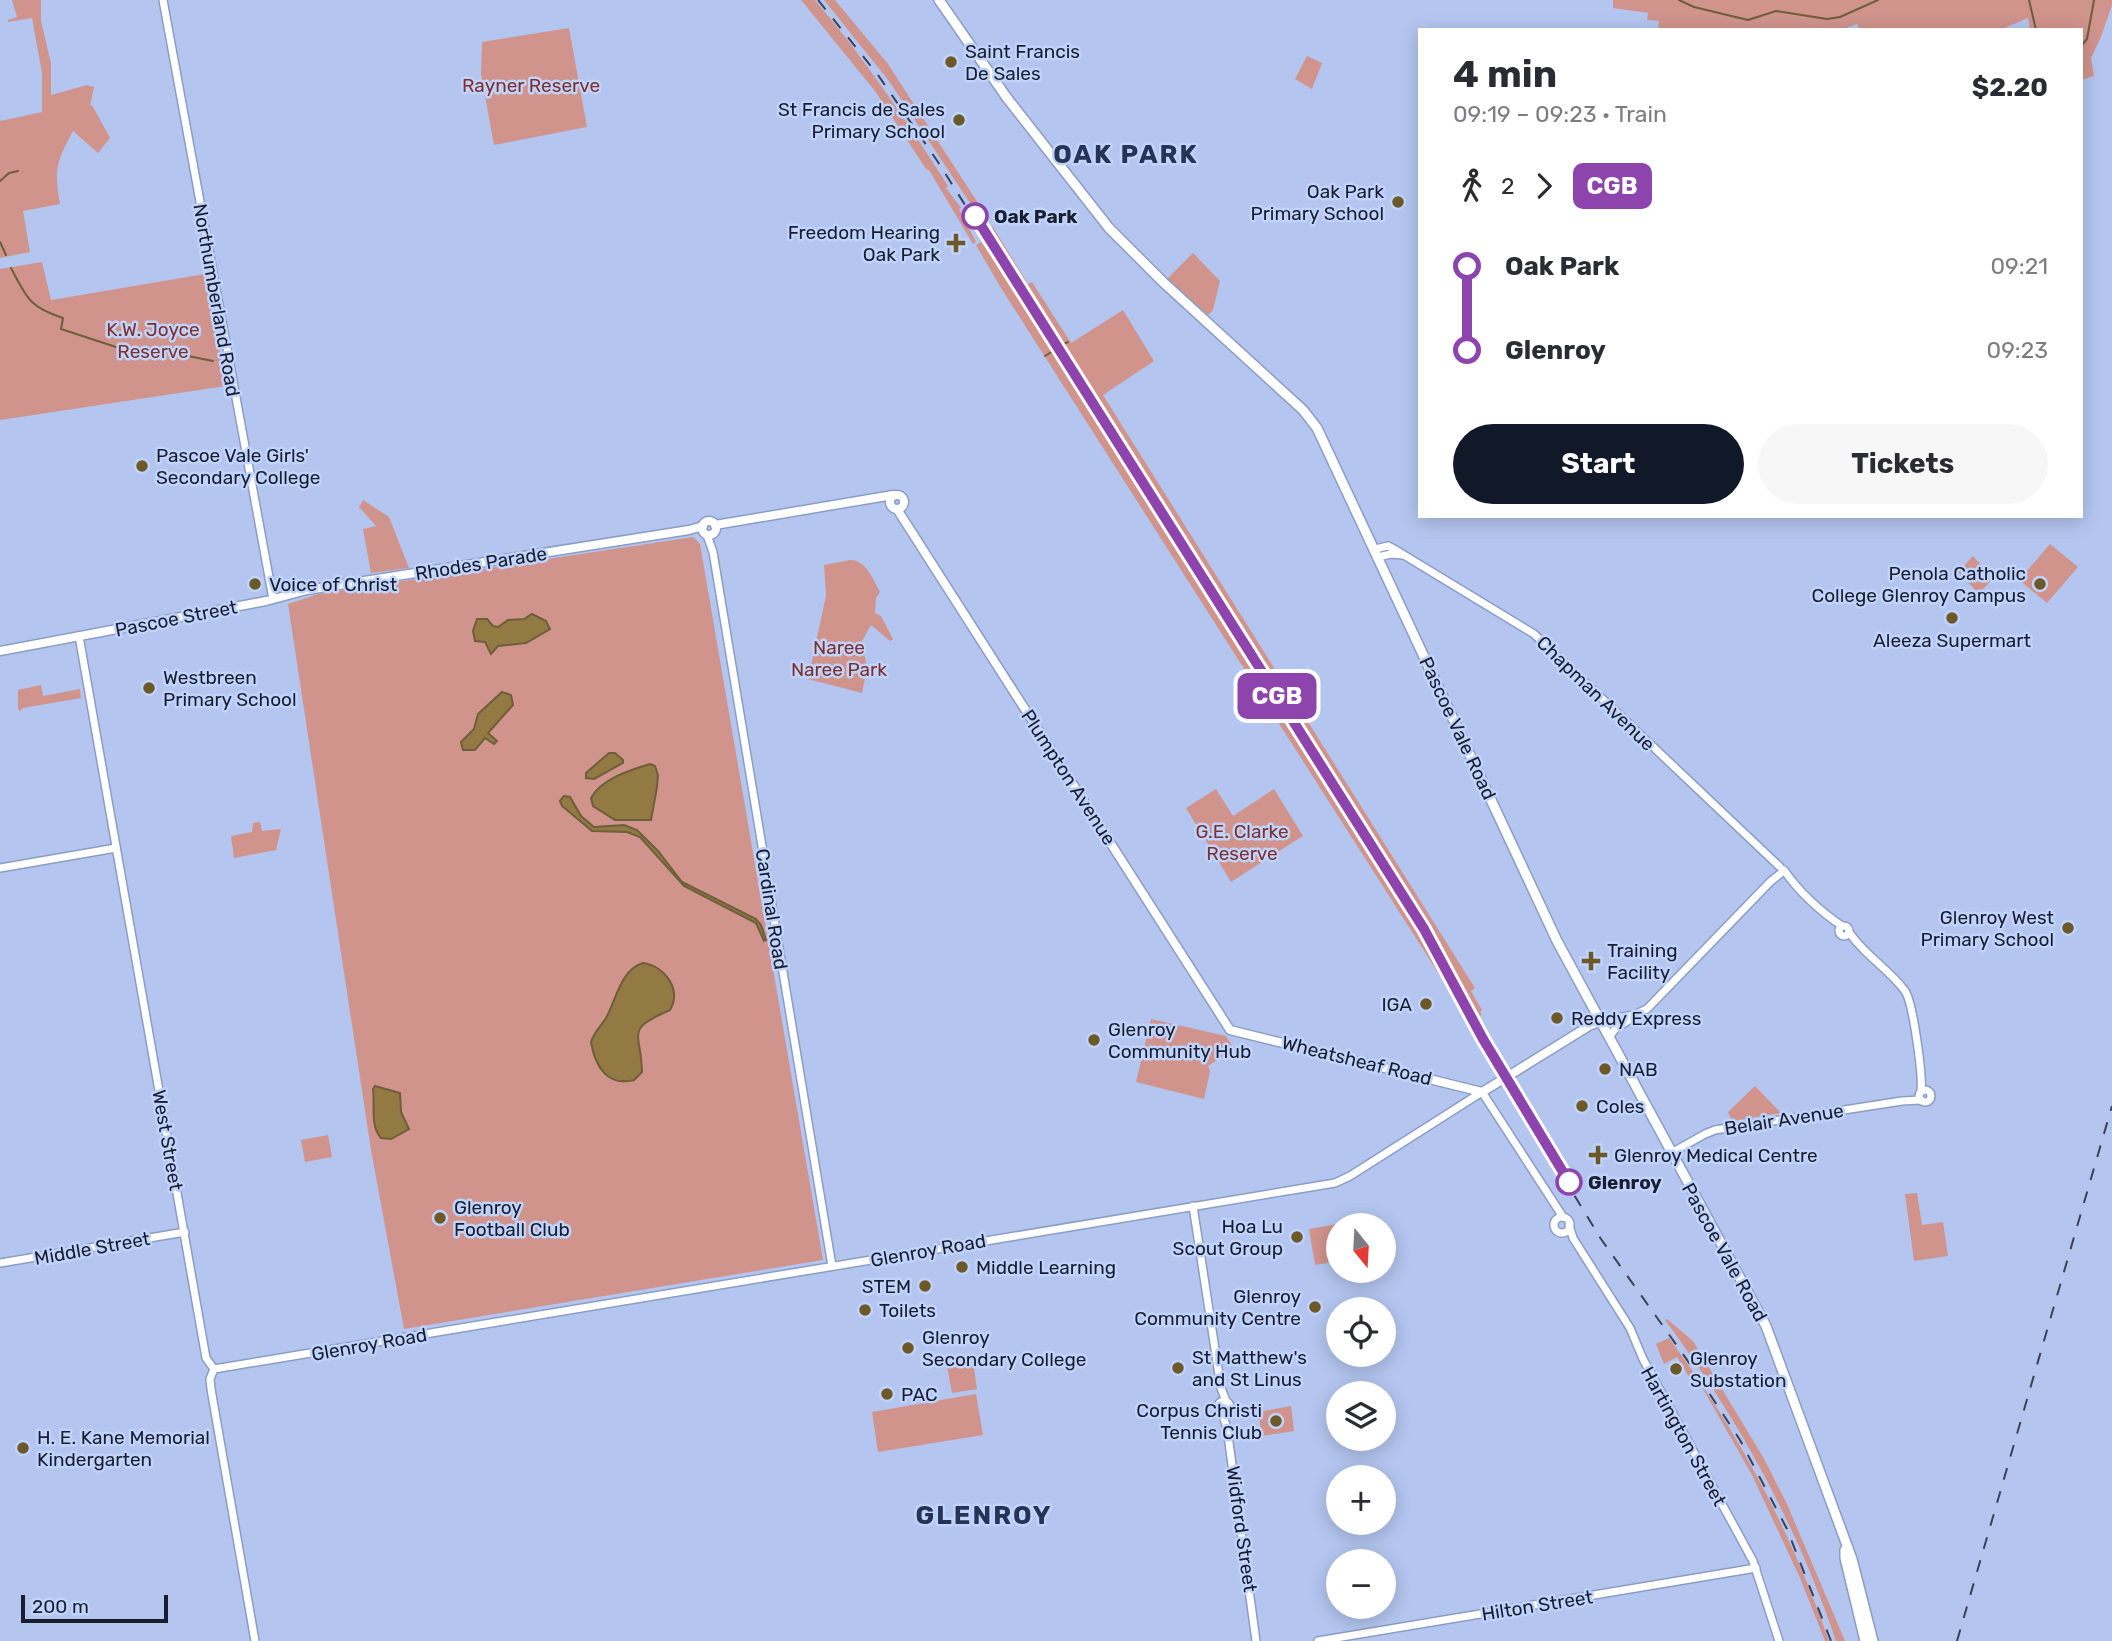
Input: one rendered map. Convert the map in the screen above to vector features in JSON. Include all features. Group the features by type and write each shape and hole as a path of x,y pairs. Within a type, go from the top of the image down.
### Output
{"main road":[{"name":"Pascoe Vale Road","path":"939,0 1007,98 1109,228 1164,283 1311,419 1557,941 1766,1326 1852,1559 1873,1641"},
{"name":"Rhodes Parade","path":"273,599 307,590 689,530 709,530 730,523 872,500 896,503"},
{"name":"Plumpton Avenue","path":"896,503 1230,1030"},
{"name":"Pascoe Street","path":"0,651 273,599"},
{"name":"Glenroy Road","path":"1482,1093 1601,1021"},
{"name":"Wheatsheaf Road","path":"1230,1030 1482,1093"},
{"name":"Pascoe Vale Road","path":"1845,1545 1845,1558 1865,1641"}],"street":[{"name":"Northumberland Road","path":"163,0 273,599"},
{"name":"Cardinal Road","path":"709,530 831,1266"},
{"name":"Chapman Avenue","path":"1376,553 1403,555 1533,633 1856,943 1908,995 1922,1076 1922,1094"},
{"name":"West Street","path":"79,636 207,1361 214,1369 210,1380 211,1389 255,1641"},
{"path":"0,868 116,848"},
{"path":"1609,1037 1616,1028 1647,1009 1780,871"},
{"path":"1601,1021 1641,1013"},
{"path":"1461,1086 1467,1093 1465,1103"},
{"name":"Glenroy Road","path":"214,1369 1341,1181 1482,1093"},
{"path":"1482,1093 1556,1209 1559,1218"},
{"name":"Belair Avenue","path":"1671,1153 1716,1130 1902,1101 1922,1094"},
{"name":"Widford Street","path":"1193,1206 1223,1402 1230,1406 1224,1413 1258,1638"},
{"path":"1559,1218 1567,1219 1567,1228 1555,1229 1554,1224 1559,1218"},
{"name":"Hartington Street","path":"1567,1228 1630,1328 1643,1359 1756,1568 1779,1641"},
{"name":"Middle Street","path":"0,1264 185,1232"},
{"name":"Hilton Street","path":"1318,1641 1756,1568"}],"green space":[{"path":"12,0 41,0 41,21 51,63 51,95 87,85 94,87 90,106 92,105 110,138 98,153 73,131 58,166 60,204 23,211 30,252 0,258 0,121 42,112 42,73 32,18 8,22 17,17"},
{"path":"801,0 815,0 869,68 948,186 946,188 961,208 959,209 976,242 973,244 929,170 875,91"},
{"path":"824,0 835,0 888,64 987,217 985,219 990,225 988,227 889,81"},
{"path":"1613,0 2112,0 2101,37 2091,58 2094,76 2083,79 2083,28 2030,28 2028,18 2005,28 1859,28 1857,24 1846,28 1660,28 1659,21 1647,20 1648,13 1613,8"},
{"name":"Rayner Reserve","path":"569,28 587,127 494,145 481,74 482,42"},
{"path":"1307,56 1322,63 1312,89 1295,79"},
{"path":"993,227 1028,284 1032,282 1071,343 1123,310 1154,361 1103,395 1475,988 1471,991 1482,1010 1482,1015 1478,1017 1504,1069 1434,941 1046,327 994,239 989,229"},
{"path":"981,242 1017,292 1417,927 1444,982 1001,288 976,245"},
{"path":"1193,253 1220,281 1213,310 1208,315 1167,279"},
{"name":"K.W. Joyce Reserve","path":"42,262 51,300 205,274 226,386 0,420 0,269"},
{"path":"363,500 389,517 409,568 371,573 363,529 376,526 359,507"},
{"path":"693,537 700,544 823,1260 404,1329 371,1150 288,604 318,594"},
{"path":"2050,544 2078,567 2047,603 2019,580"},
{"path":"1973,556 1993,578 1979,594 1958,572"},
{"name":"Naree Naree Park","path":"850,560 865,567 875,582 880,592 876,598 875,613 881,616 893,639 890,641 871,625 862,641 867,668 862,693 808,679 826,596 824,565"},
{"path":"41,685 43,696 80,689 81,698 23,708 20,711 18,690"},
{"name":"G.E. Clarke Reserve","path":"1216,789 1233,816 1274,789 1303,836 1231,882 1186,808"},
{"path":"260,822 262,831 281,829 276,850 234,858 231,836 252,832 253,823"},
{"path":"1151,1019 1226,1036 1234,1049 1208,1066 1210,1071 1204,1099 1136,1082"},
{"path":"1755,1086 1781,1113 1732,1121 1728,1112"},
{"path":"328,1135 332,1157 305,1162 301,1140"},
{"path":"1917,1193 1922,1225 1943,1222 1948,1256 1914,1261 1905,1194"},
{"path":"1326,1226 1326,1263 1315,1265 1309,1229"},
{"path":"1665,1320 1693,1341 1763,1457 1787,1504 1845,1641 1836,1641 1784,1514 1741,1434"},
{"path":"1669,1338 1718,1409 1761,1483 1798,1560 1829,1641 1825,1641 1800,1578 1752,1475 1702,1387 1696,1389 1677,1357 1664,1364 1656,1344"},
{"path":"973,1362 977,1389 952,1393 947,1366"},
{"path":"976,1394 983,1435 878,1452 872,1412"},
{"name":"Corpus Christi Tennis Club","path":"1291,1406 1294,1431 1262,1436 1258,1412"}],"shaded area":[{"path":"532,614 546,621 550,629 526,643 498,646 491,654 485,642 475,641 473,631 477,619 487,619 493,626 498,627 508,620 524,619"},
{"path":"502,692 511,695 513,705 488,733 497,741 494,744 485,738 475,750 463,750 461,742 474,729 478,714"},
{"path":"609,753 615,753 623,763 594,779 586,778 586,773"},
{"path":"650,764 655,766 658,775 651,820 615,820 593,806 591,798 602,786 617,776"},
{"path":"564,796 570,797 581,816 594,827 624,825 637,830 658,851 682,882 756,919 766,940 764,941 756,923 684,886 640,837 627,832 592,831 562,806 560,801"},
{"path":"643,963 658,969 669,980 673,987 673,1002 670,1010 646,1022 638,1033 642,1072 634,1080 616,1080 604,1073 599,1066 591,1042 606,1018 624,978"},
{"path":"375,1086 400,1093 401,1112 409,1129 391,1139 381,1138 375,1128"}],"waterway":[{"path":"1679,0 1694,7 1748,20 1776,11 1827,19 1840,17 1878,0"},
{"path":"2029,0 2036,28"},
{"path":"2083,44 2087,39 2094,0"},
{"path":"0,181 9,173 18,171"},
{"path":"0,242 6,255"},
{"path":"11,268 30,300 43,310 63,318 61,329 119,348 148,348 213,361"},
{"path":"1060,346 1068,342"},
{"path":"1045,356 1053,351"}],"railway":[{"path":"818,0 878,75 938,162 1426,938 1487,1052 1601,1239 1690,1364 1740,1440 1787,1529 1831,1641"},
{"path":"1957,1641 2112,1106"}],"train":[{"name":"CGB","path":"975,216 1424,929 1483,1039 1569,1182"}],"place":[{"name":"Saint Francis De Sales","path":"951,62"},
{"name":"St Francis de Sales Primary School","path":"959,120"},
{"name":"Oak Park Primary School","path":"1398,202"},
{"name":"Oak Park","path":"975,216"},
{"name":"Freedom Hearing Oak Park","path":"956,243"},
{"name":"Pascoe Vale Girls' Secondary College","path":"142,466"},
{"name":"Voice of Christ","path":"255,584"},
{"name":"Penola Catholic College Glenroy Campus","path":"2040,584"},
{"name":"Aleeza Supermart","path":"1952,618"},
{"name":"Westbreen Primary School","path":"149,688"},
{"name":"Glenroy West Primary School","path":"2068,928"},
{"name":"Training Facility","path":"1591,961"},
{"name":"IGA","path":"1426,1004"},
{"name":"Reddy Express","path":"1557,1018"},
{"name":"Glenroy Community Hub","path":"1094,1040"},
{"name":"NAB","path":"1605,1069"},
{"name":"Coles","path":"1582,1106"},
{"name":"Glenroy Medical Centre","path":"1598,1155"},
{"name":"Glenroy","path":"1569,1182"},
{"name":"Glenroy Football Club","path":"440,1218"},
{"name":"Hoa Lu Scout Group","path":"1297,1237"},
{"name":"Middle Learning","path":"962,1267"},
{"name":"STEM","path":"925,1286"},
{"name":"Glenroy Community Centre","path":"1315,1307"},
{"name":"Toilets","path":"865,1310"},
{"name":"Glenroy Secondary College","path":"908,1348"},
{"name":"St Matthew's and St Linus","path":"1178,1368"},
{"name":"Glenroy Substation","path":"1676,1369"},
{"name":"PAC","path":"887,1394"},
{"name":"Corpus Christi Tennis Club","path":"1276,1421"},
{"name":"H. E. Kane Memorial Kindergarten","path":"23,1448"}],"district":[{"name":"OAK PARK","path":"1126,154"},
{"name":"GLENROY","path":"984,1515"}]}
